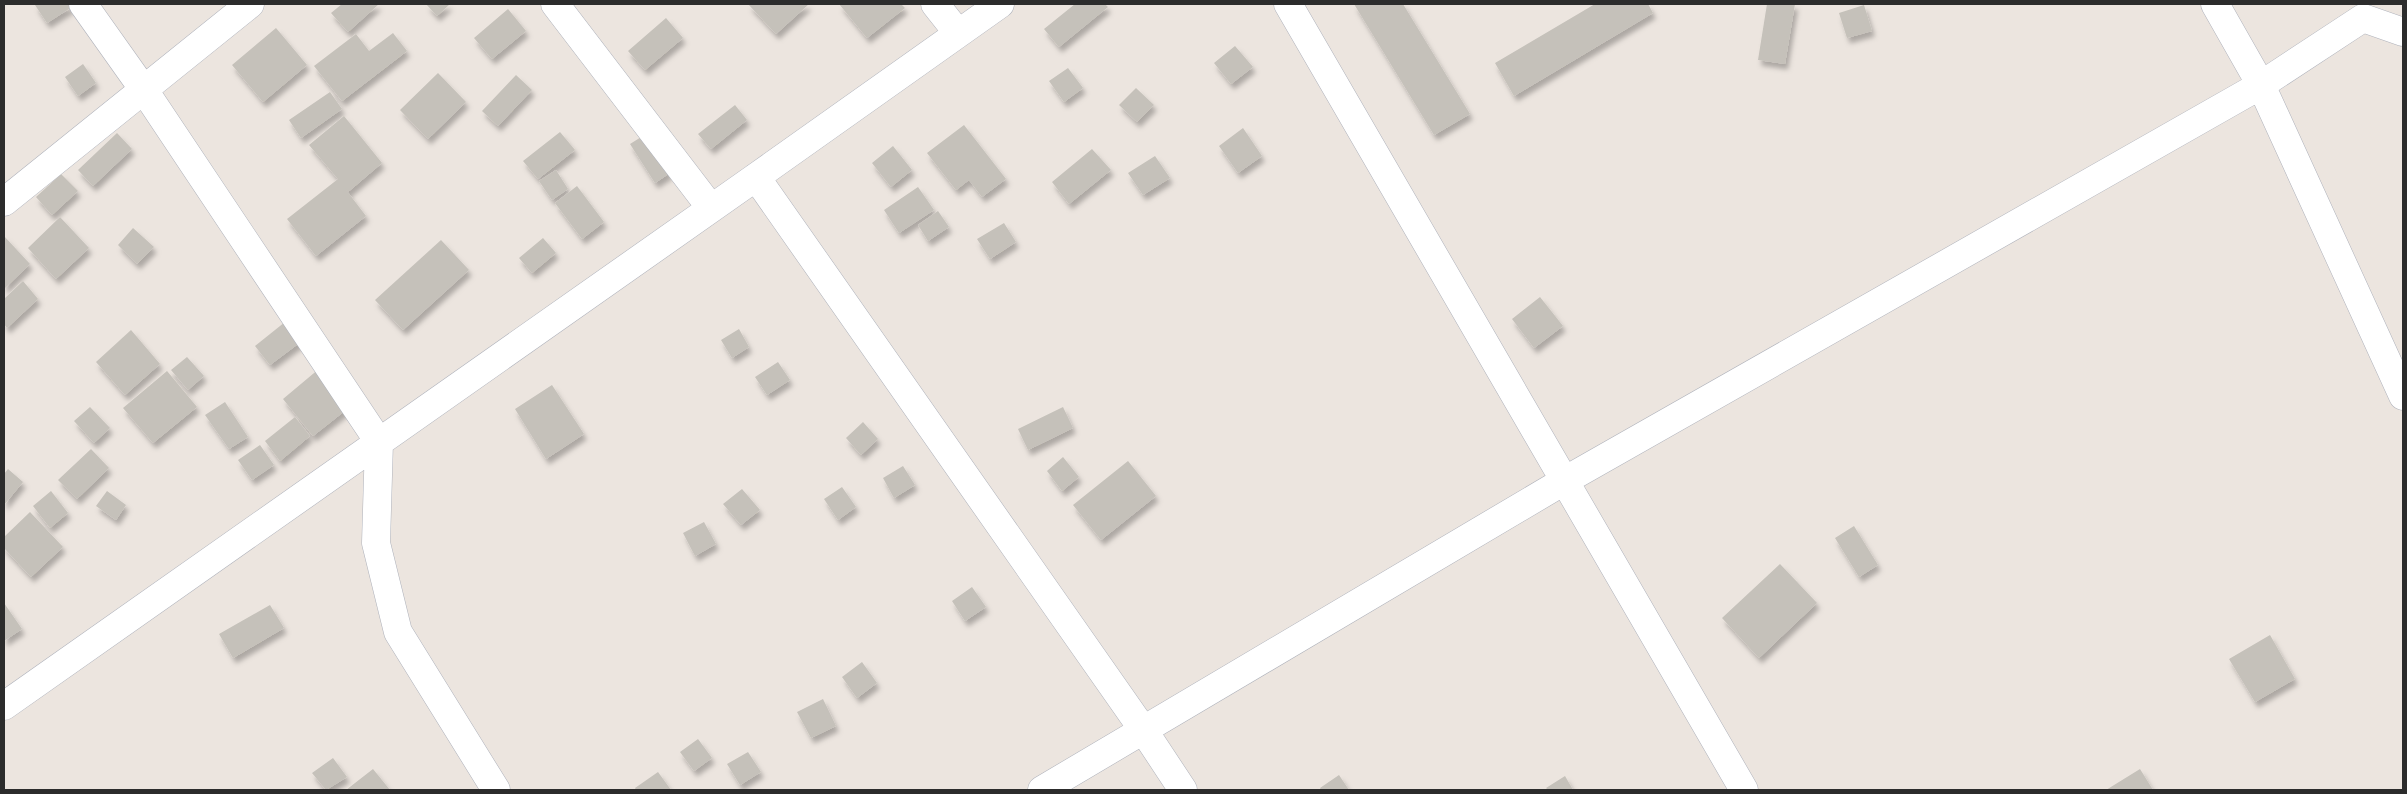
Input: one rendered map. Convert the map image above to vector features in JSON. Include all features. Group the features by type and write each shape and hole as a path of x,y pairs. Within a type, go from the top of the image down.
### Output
{"street":[{"path":"83,4 144,90 379,442 376,543 398,632 496,790"},
{"path":"4,202 250,4"},
{"path":"555,4 711,208"},
{"path":"935,4 958,33"},
{"path":"4,706 756,178 1000,4"},
{"path":"1288,4 1744,790"},
{"path":"2215,4 2261,85 2403,396"},
{"path":"1042,790 1564,481 2261,85 2365,11 2403,32"},
{"path":"756,178 1144,731 1183,790"}],"building":[{"path":"70,4 72,7 47,23 35,5"},
{"path":"342,4 379,4 348,32 331,13"},
{"path":"426,4 450,4 437,16"},
{"path":"748,4 809,4 776,34"},
{"path":"839,4 901,4 905,8 867,38"},
{"path":"1075,4 1105,4 1108,7 1059,47 1044,29"},
{"path":"1354,4 1403,4 1470,114 1434,135"},
{"path":"1595,4 1648,4 1653,13 1514,96 1495,63"},
{"path":"1767,4 1795,4 1785,64 1758,60"},
{"path":"1864,5 1872,31 1847,38 1839,13"},
{"path":"508,9 526,31 492,59 474,38"},
{"path":"666,18 683,38 645,70 628,51"},
{"path":"276,28 307,65 263,102 232,65"},
{"path":"393,33 407,51 342,101 314,66 356,34 369,51"},
{"path":"1235,46 1253,67 1231,84 1214,63"},
{"path":"83,64 96,83 78,96 65,77"},
{"path":"1068,68 1083,88 1064,102 1049,81"},
{"path":"438,73 466,102 428,139 400,110"},
{"path":"516,75 532,90 498,126 482,111"},
{"path":"1136,88 1154,105 1137,122 1119,105"},
{"path":"330,92 342,109 301,138 289,120"},
{"path":"735,105 747,120 711,149 698,134"},
{"path":"344,116 382,163 348,192 343,186 366,216 316,256 287,219 338,179 309,145"},
{"path":"964,125 1006,179 982,197 969,180 956,190 927,153"},
{"path":"1243,128 1262,156 1238,173 1219,146"},
{"path":"560,132 575,150 538,179 523,161"},
{"path":"117,133 132,149 93,186 78,170"},
{"path":"646,134 670,173 655,183 630,144"},
{"path":"893,146 912,170 891,187 872,163"},
{"path":"1092,149 1111,170 1069,204 1052,182"},
{"path":"1155,156 1170,178 1143,195 1128,173"},
{"path":"556,170 568,189 552,200 539,181"},
{"path":"61,174 78,191 52,215 36,197"},
{"path":"577,186 604,222 582,239 555,203"},
{"path":"918,187 934,210 899,233 884,210"},
{"path":"938,211 949,227 928,241 918,225"},
{"path":"60,217 89,248 56,279 28,248"},
{"path":"1004,223 1016,242 990,259 977,239"},
{"path":"133,228 154,247 137,264 118,245"},
{"path":"4,236 30,264 4,289"},
{"path":"543,238 556,253 532,273 519,258"},
{"path":"441,240 469,270 403,330 375,300"},
{"path":"23,281 38,299 7,328 4,324 4,299"},
{"path":"1540,297 1563,326 1534,348 1512,319"},
{"path":"290,318 306,338 270,365 255,346"},
{"path":"739,329 749,347 732,358 721,340"},
{"path":"131,330 160,364 125,395 96,362"},
{"path":"187,357 204,376 188,390 171,370"},
{"path":"778,362 790,380 767,395 755,377"},
{"path":"320,368 351,406 313,436 283,399"},
{"path":"167,371 197,407 153,443 123,408"},
{"path":"552,385 584,434 546,459 515,409"},
{"path":"225,402 248,437 229,449 205,415"},
{"path":"90,407 110,428 94,443 74,421"},
{"path":"1063,407 1073,428 1028,450 1018,429"},
{"path":"295,417 310,436 280,461 265,441"},
{"path":"863,422 878,439 861,455 846,438"},
{"path":"260,445 274,465 252,480 238,460"},
{"path":"91,449 109,468 77,499 58,480"},
{"path":"1063,457 1079,477 1062,491 1047,471"},
{"path":"1128,461 1156,496 1101,540 1073,505"},
{"path":"903,466 915,485 894,498 883,478"},
{"path":"8,469 23,482 4,505 4,474"},
{"path":"842,487 856,507 838,520 824,499"},
{"path":"742,489 760,510 741,525 723,504"},
{"path":"51,491 68,513 50,528 33,506"},
{"path":"107,491 126,505 116,520 96,506"},
{"path":"30,512 63,547 31,577 4,548 4,537"},
{"path":"704,522 716,544 695,556 683,533"},
{"path":"1854,526 1878,565 1859,577 1835,538"},
{"path":"1780,564 1817,603 1759,658 1722,618"},
{"path":"972,587 986,607 965,621 952,601"},
{"path":"4,603 22,629 4,641"},
{"path":"270,605 284,628 233,658 219,634"},
{"path":"2270,635 2295,679 2255,702 2229,659"},
{"path":"862,662 877,683 857,698 842,677"},
{"path":"823,699 836,726 811,738 797,712"},
{"path":"698,739 712,758 694,771 680,752"},
{"path":"748,752 761,772 740,785 727,764"},
{"path":"333,758 347,777 326,790 312,773"},
{"path":"373,769 390,790 346,790"},
{"path":"2140,769 2153,790 2106,790"},
{"path":"658,772 671,790 636,790 635,788"},
{"path":"1339,775 1349,790 1321,790 1320,788"},
{"path":"1565,776 1573,790 1548,790 1546,788"}]}
